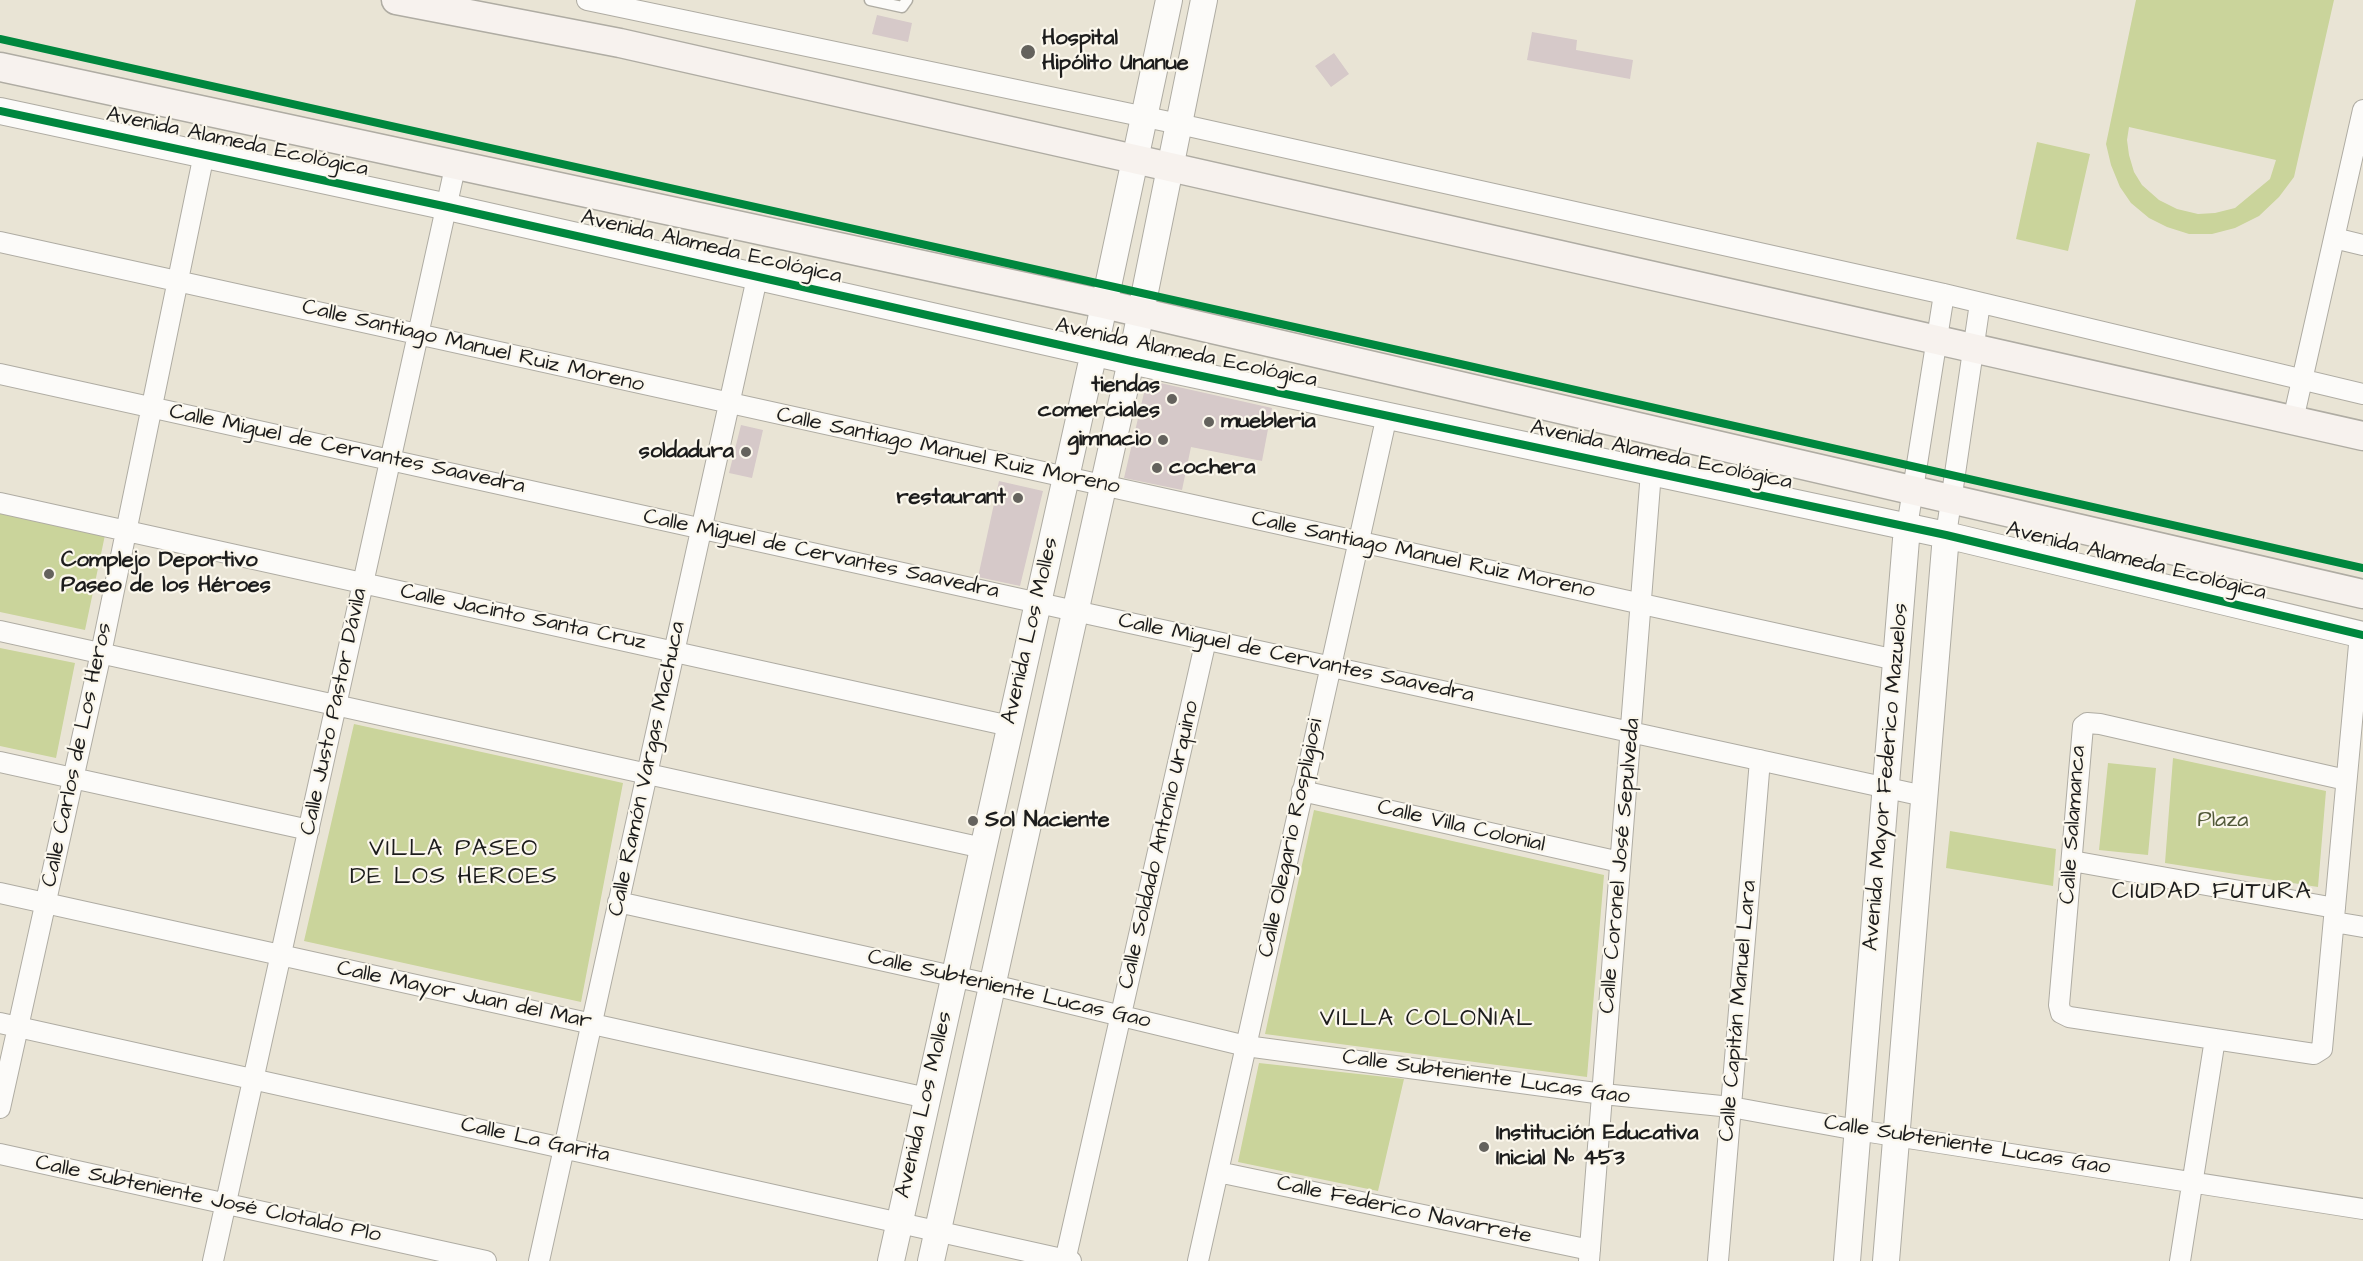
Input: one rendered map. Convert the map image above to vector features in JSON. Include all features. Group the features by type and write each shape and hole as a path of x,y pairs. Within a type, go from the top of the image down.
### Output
{"main road":[{"path":"396,0 458,6 2363,436"},
{"name":"Avenida Alameda Ecológica","path":"0,67 456,163 1104,304 2363,594"}],"street":[{"path":"587,0 1179,124 1944,294 2363,394"},
{"name":"Avenida Los Molles","path":"891,1261 1094,352 1169,0"},
{"name":"Avenida Los Molles","path":"931,1261 1131,361 1204,0"},
{"path":"2293,420 2363,110"},
{"name":"Avenida Alameda Ecológica","path":"0,111 448,207 1131,361 1946,535 2361,635"},
{"name":"Calle Carlos de Los Heros","path":"0,1108 9,1025 45,903 101,653 204,154"},
{"name":"Calle Justo Pastor Dávila","path":"213,1261 456,163"},
{"path":"2334,238 2363,245"},
{"name":"Calle Santiago Manuel Ruiz Moreno","path":"0,242 1896,660"},
{"name":"Calle Ramón Vargas Machuca","path":"539,1261 757,278"},
{"name":"Avenida Mayor Federico Mazuelos","path":"1847,1261 1907,527 1944,294"},
{"name":"Avenida Mayor Federico Mazuelos","path":"1886,1261 1946,535 1980,303"},
{"name":"Calle Miguel de Cervantes Saavedra","path":"0,374 1075,612 1924,796"},
{"name":"Calle Olegario Rospligiosi","path":"1198,1261 1387,415"},
{"name":"Calle Coronel José Sepulveda","path":"1589,1256 1651,472"},
{"name":"Calle Jacinto Santa Cruz","path":"0,503 1010,726"},
{"path":"0,631 983,848"},
{"path":"2180,1261 2215,1039 2314,1054 2324,1045 2346,780 2361,635"},
{"name":"Calle Soldado Antonio Urquino","path":"1067,1261 1206,640"},
{"name":"Calle Salamanca","path":"2215,1039 2069,1017 2061,1013 2059,1005 2081,732 2087,723 2100,723 2346,780"},
{"name":"Calle Capitán Manuel Lara","path":"1718,1261 1760,760"},
{"path":"0,762 309,830"},
{"name":"Calle Villa Colonial","path":"1302,791 1620,862"},
{"path":"2072,861 2335,915 2363,927"},
{"name":"Calle Mayor Juan del Mar","path":"0,893 927,1098"},
{"name":"Calle Subteniente Lucas Gao","path":"618,902 954,976 1246,1046 1603,1094 1731,1107 1857,1130 2363,1209"},
{"name":"Calle La Garita","path":"9,1025 1067,1261"},
{"name":"Calle Subteniente José Clotaldo Plo","path":"0,1154 486,1261"},
{"name":"Calle Federico Navarrete","path":"1218,1172 1589,1256"}],"lane":[{"path":"870,0 902,7 907,0"}],"green space":[{"path":"2136,0 2334,0 2294,177 2279,197 2259,216 2235,228 2212,234 2189,234 2167,227 2149,218 2131,203 2120,187 2106,144","holes":["2129,127 2276,160 2270,179 2235,208 2198,214 2177,209 2159,200 2142,185 2134,172 2129,155 2127,140"]},
{"path":"2037,142 2090,154 2068,251 2016,239"},
{"name":"Complejo Deportivo Paseo de los Héroes","path":"0,513 105,535 85,630 0,612"},
{"path":"0,648 75,663 56,758 0,746"},
{"path":"354,724 623,783 581,1002 304,941"},
{"name":"Plaza","path":"2173,758 2326,791 2318,887 2165,863"},
{"path":"2108,763 2156,768 2148,855 2099,850"},
{"path":"1314,810 1604,875 1587,1077 1265,1034"},
{"path":"1950,831 2056,849 2053,886 1946,868"},
{"path":"1259,1063 1404,1079 1378,1191 1238,1162"}],"building":[{"path":"877,15 912,23 908,42 872,34"},
{"path":"1532,32 1577,40 1576,50 1633,60 1630,79 1527,60"},
{"path":"1334,53 1349,74 1331,87 1315,66"},
{"path":"1147,380 1272,408 1262,461 1191,447 1182,490 1124,478"},
{"name":"soldadura","path":"741,425 763,430 752,478 729,473"},
{"path":"999,481 1043,491 1020,586 978,577"}],"cycle path":[{"path":"0,39 1447,361 2363,568"},
{"path":"0,111 448,207 1131,361 1946,535 2363,635"}],"place":[{"name":"Hospital Hipólito Unanue","path":"1028,52"},
{"name":"tiendas comerciales","path":"1172,399"},
{"name":"muebleria","path":"1209,422"},
{"name":"gimnacio","path":"1163,440"},
{"name":"soldadura","path":"746,452"},
{"name":"cochera","path":"1157,468"},
{"name":"restaurant","path":"1018,498"},
{"name":"Complejo Deportivo Paseo de los Héroes","path":"49,574"},
{"name":"Sol Naciente","path":"973,821"},
{"name":"Institución Educativa Inicial Nº 453","path":"1484,1147"}],"district":[{"name":"VILLA PASEO DE LOS HEROES","path":"454,864"},
{"name":"CIUDAD FUTURA","path":"2212,893"},
{"name":"VILLA COLONIAL","path":"1427,1020"}]}
